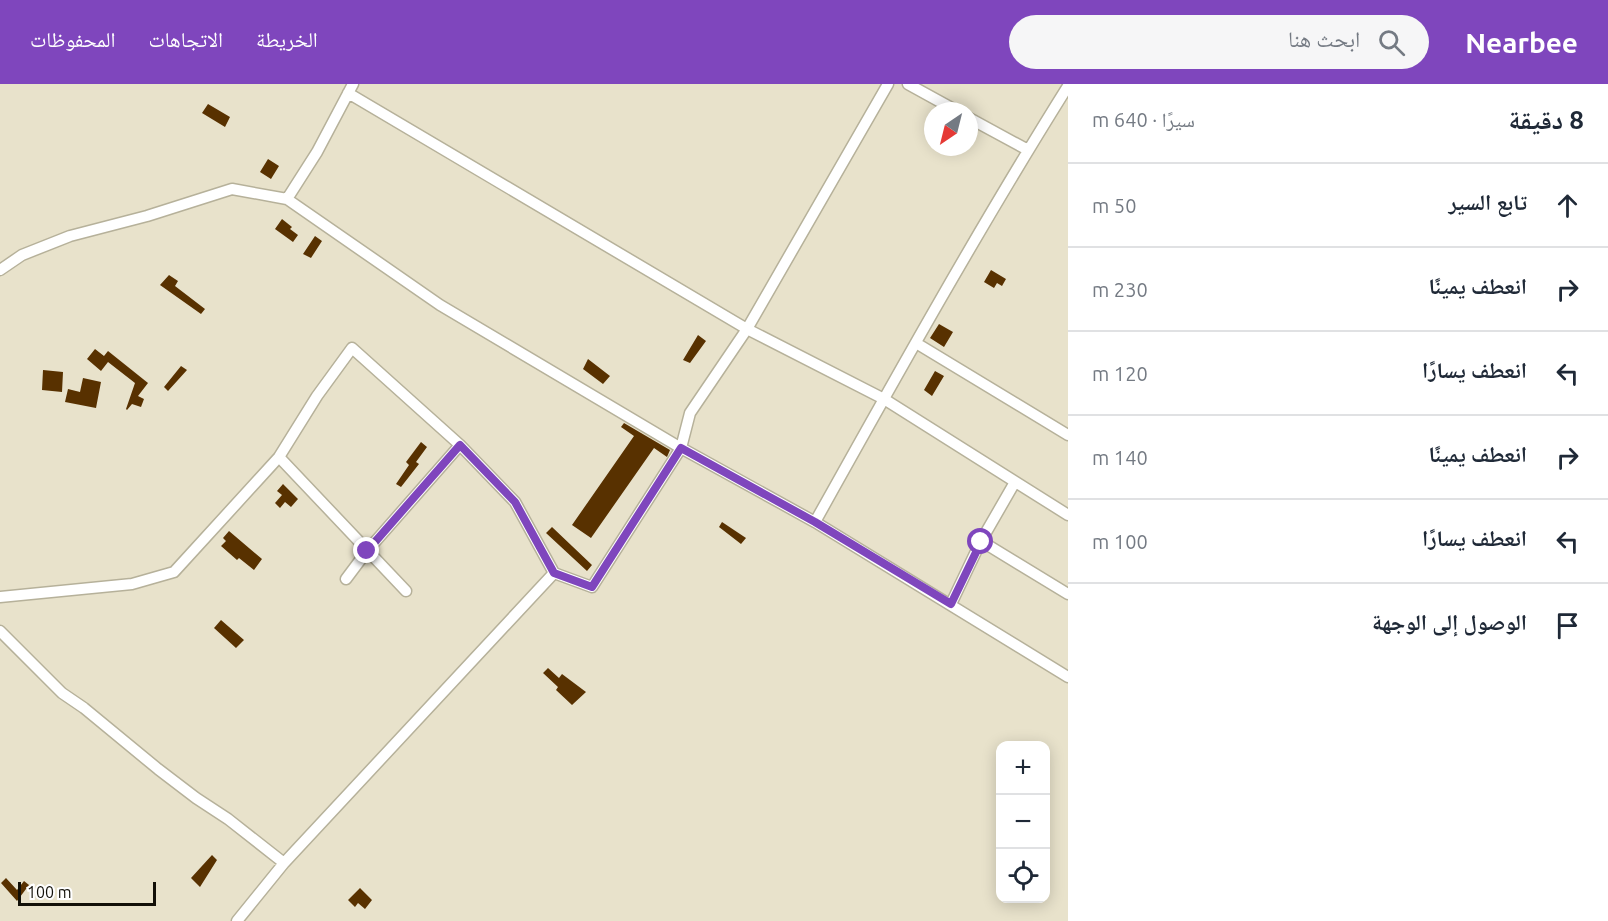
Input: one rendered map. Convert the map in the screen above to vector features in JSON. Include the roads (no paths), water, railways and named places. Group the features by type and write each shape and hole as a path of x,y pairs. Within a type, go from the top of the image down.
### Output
{"street":[{"path":"0,597 132,584 174,572 279,457 317,396 352,348 460,445 515,502 554,573 592,587 681,448 690,413 747,329 888,84"},
{"path":"908,84 941,102"},
{"path":"815,522 916,343 1028,150 1068,86"},
{"path":"288,199 317,152 350,88 747,329 884,399 1068,515"},
{"path":"978,123 1028,150"},
{"path":"0,270 22,255 70,236 147,216 232,189 288,199 440,305 681,448 815,522 1068,677"},
{"path":"916,343 1068,435"},
{"path":"346,579 367,551 460,445"},
{"path":"279,457 406,591"},
{"path":"951,604 981,542 1015,482"},
{"path":"981,542 1068,594"},
{"path":"237,921 284,862 554,573"},
{"path":"0,631 62,693 177,784 284,862"}]}
